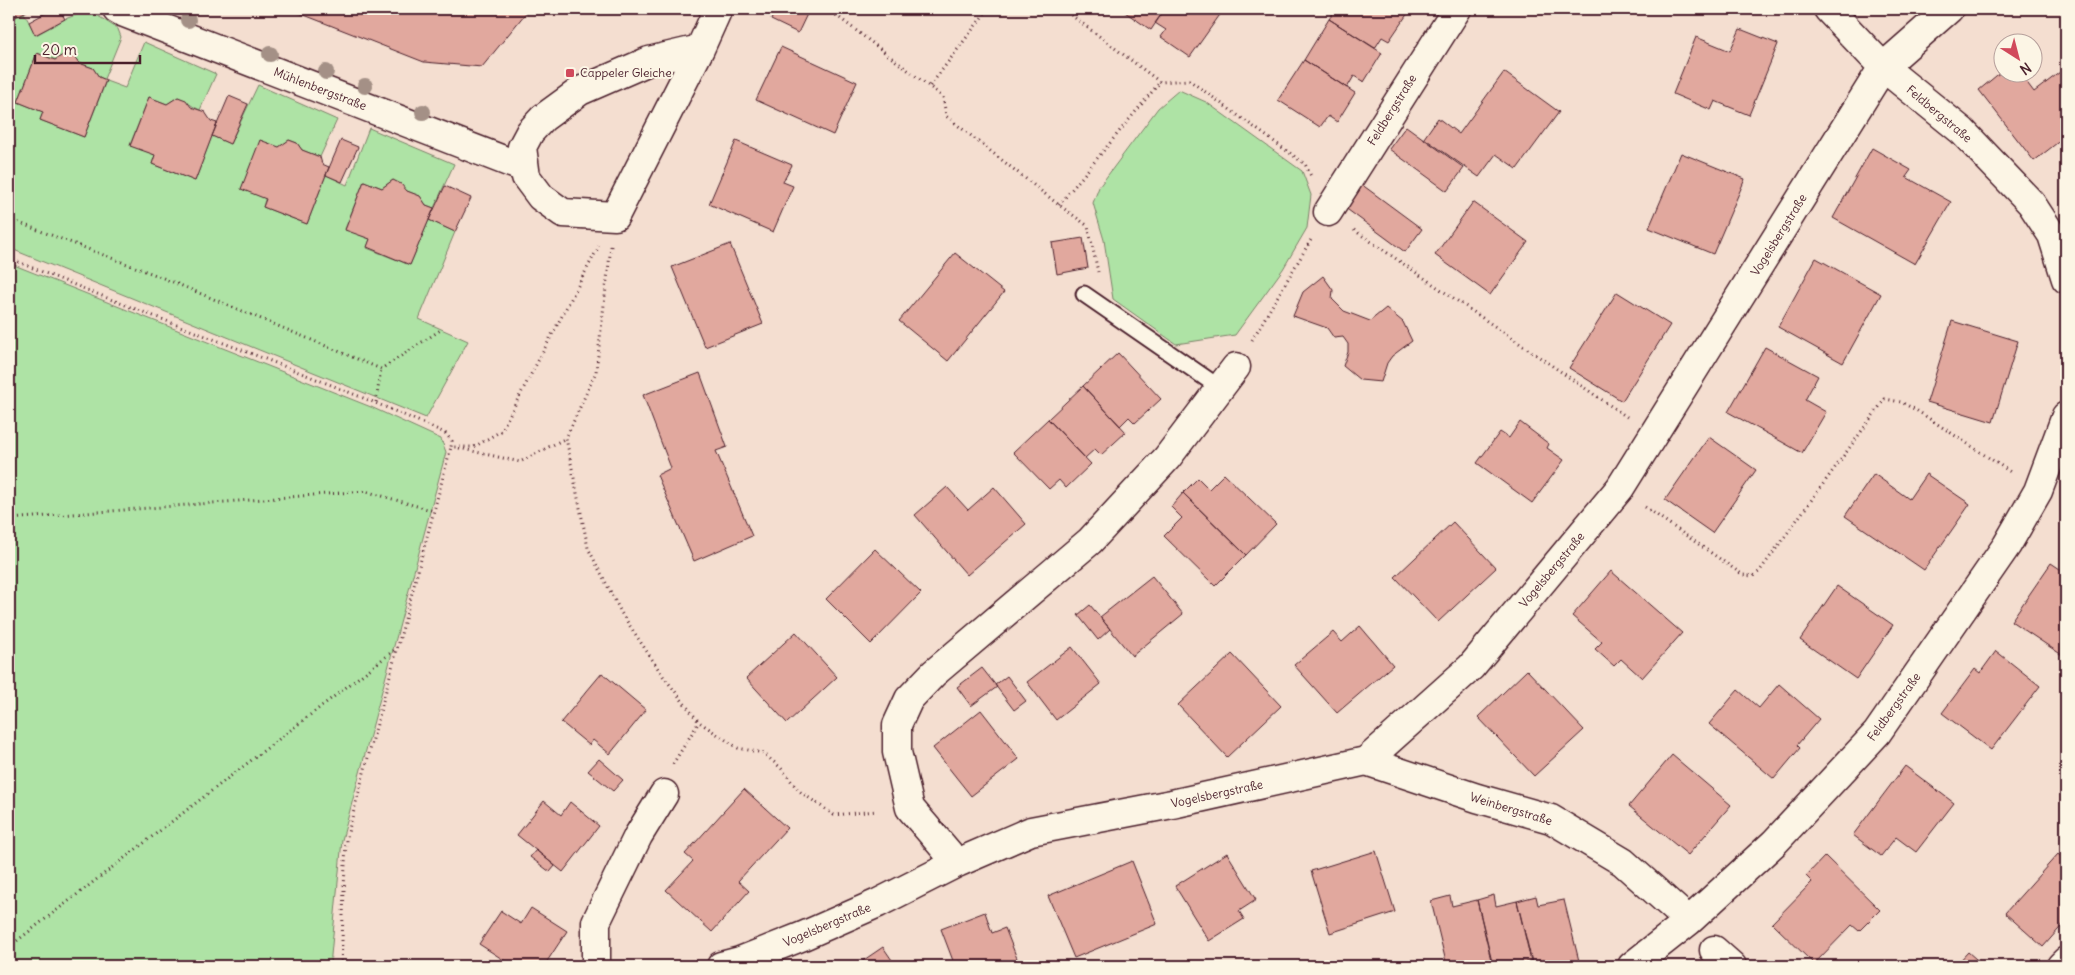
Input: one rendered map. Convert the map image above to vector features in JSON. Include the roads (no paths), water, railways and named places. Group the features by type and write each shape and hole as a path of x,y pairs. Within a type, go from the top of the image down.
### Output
{"street":[{"name":"Mühlenbergstraße","path":"117,9 524,168"},
{"path":"700,49 649,61 622,72 580,91 543,118 530,132 522,147 526,177 541,197 562,213 615,216 700,49 718,9"},
{"name":"Feldbergstraße","path":"1328,212 1457,9"},
{"name":"Feldbergstraße","path":"1828,9 1883,67 1962,131 2031,203 2052,235 2066,279"},
{"name":"Vogelsbergstraße","path":"721,966 740,961 803,936 878,903 957,863 1031,830 1172,804 1366,761 1471,667 1620,488 1660,427 1883,67 1949,9"},
{"path":"957,863 910,808 897,752 897,725 908,699 934,673 1090,541 1167,458 1228,377"},
{"name":"Feldbergstraße","path":"1632,966 1689,921 1774,843 1877,733 2007,545 2038,491 2066,416"},
{"name":"Weinbergstraße","path":"1366,761 1476,798 1551,820 1623,862 1689,921"},
{"path":"596,966 596,922 638,836 664,794"},
{"path":"2061,966 2066,961"}],"lane":[{"path":"1084,294 1105,309 1228,377"}],"place":[{"name":"Cappeler Gleiche","path":"570,73"}]}
